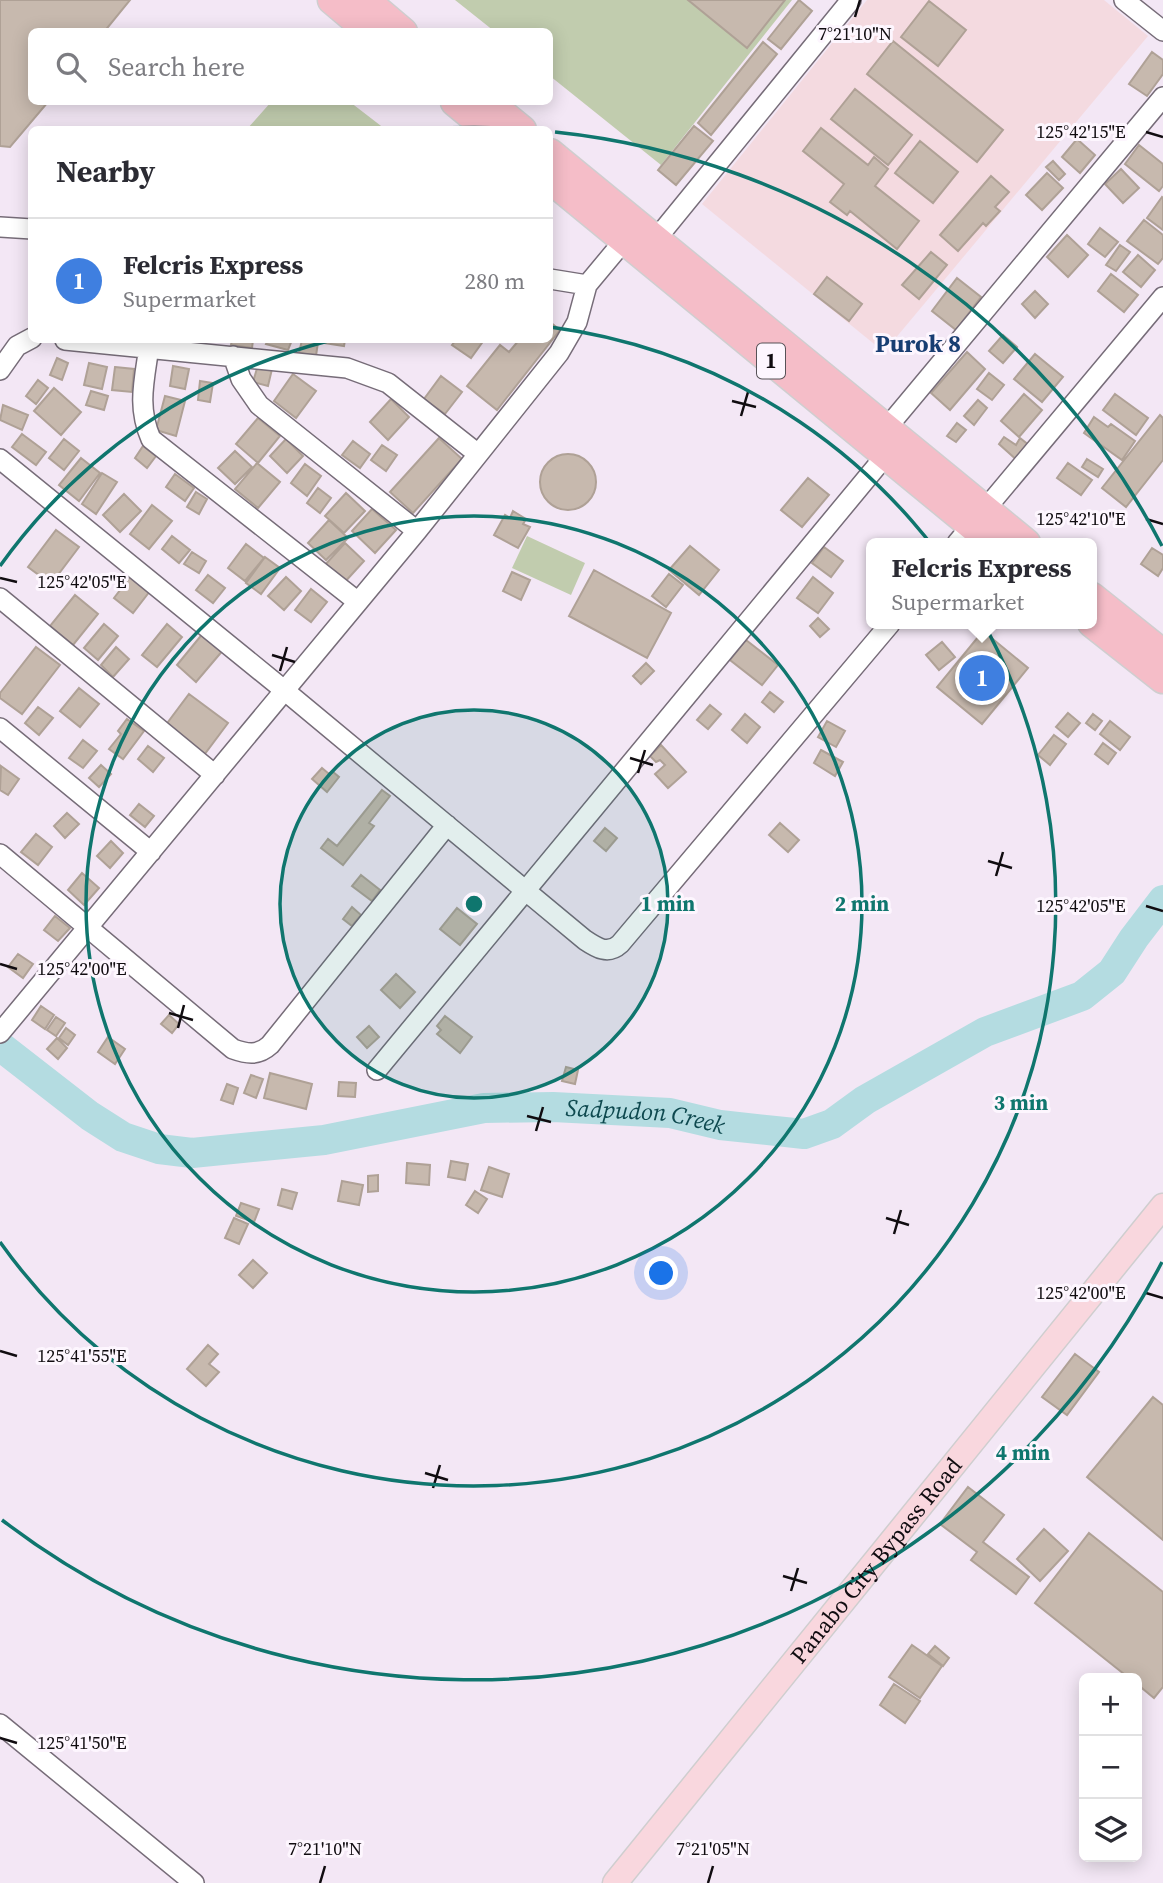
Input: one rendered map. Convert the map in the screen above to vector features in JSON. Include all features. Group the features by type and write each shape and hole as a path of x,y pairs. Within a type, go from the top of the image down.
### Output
{"highway":[{"path":"331,0 365,28"},
{"path":"365,0 398,28"},
{"path":"459,105 484,126"},
{"path":"492,105 517,126"},
{"name":"1","path":"553,156 639,240 886,442 977,531 1006,538"},
{"name":"1","path":"553,181 639,240"},
{"path":"1097,601 1163,654"},
{"path":"1097,626 1163,679"}],"main road":[{"name":"Panabo City Bypass Road","path":"615,1883 1163,1206"}],"street":[{"path":"1,1032 417,531 570,338 587,285 639,240 851,0"},
{"path":"1124,0 1163,31"},
{"path":"377,1070 526,891 1163,97"},
{"path":"0,227 28,229"},
{"path":"553,279 587,285"},
{"path":"977,531 1163,297"},
{"path":"0,370 17,346 28,340"},
{"path":"101,343 347,368 388,383 478,454"},
{"path":"149,347 141,404 143,421 151,439 358,602"},
{"path":"233,356 241,379 259,405 417,531"},
{"path":"0,459 284,690 584,940 605,950 613,950 886,629"},
{"path":"0,598 215,775"},
{"path":"0,728 151,852"},
{"path":"0,855 233,1049 244,1054 263,1052 447,825"},
{"path":"0,1724 194,1883"}],"shaded area":[{"path":"867,0 1104,0 1148,36 884,352 702,204"}],"green space":[{"path":"455,0 792,0 661,165 553,78 553,28 490,28"},
{"path":"268,105 354,105 381,126 250,126"},
{"path":"527,536 585,563 571,595 512,568"}],"building":[{"path":"0,0 130,0 107,28 28,28 28,105 45,105 10,147 0,146"},
{"path":"688,0 785,0 747,48"},
{"path":"799,0 812,11 781,49 768,39"},
{"path":"929,1 966,30 938,66 901,37"},
{"path":"893,41 1003,130 977,162 867,74"},
{"path":"763,42 777,54 711,135 698,123"},
{"path":"1152,52 1163,60 1163,74 1147,96 1129,84"},
{"path":"855,89 912,135 888,165 831,119"},
{"path":"694,126 713,141 676,185 658,170"},
{"path":"821,128 868,165 874,157 888,169 875,186 919,221 897,249 850,211 847,215 830,202 844,184 803,151"},
{"path":"1077,139 1095,155 1080,173 1062,157"},
{"path":"920,141 958,172 933,203 895,173"},
{"path":"1139,145 1163,164 1163,186 1159,191 1125,164"},
{"path":"1053,161 1065,174 1059,180 1046,167"},
{"path":"1121,169 1139,188 1123,203 1105,184"},
{"path":"1047,173 1063,188 1042,210 1026,195"},
{"path":"991,176 1009,192 995,207 1000,211 986,226 983,223 958,251 940,235"},
{"path":"1163,198 1163,230 1147,218"},
{"path":"1144,220 1163,235 1163,258 1158,264 1127,241"},
{"path":"1100,228 1118,242 1105,257 1088,244"},
{"path":"1067,235 1088,255 1068,277 1047,257"},
{"path":"1120,245 1130,252 1116,271 1106,265"},
{"path":"931,252 947,265 919,299 902,285"},
{"path":"1138,255 1155,270 1141,287 1123,272"},
{"path":"1111,274 1138,295 1124,312 1098,291"},
{"path":"827,277 862,304 849,321 814,294"},
{"path":"957,278 981,297 956,330 932,311"},
{"path":"1035,291 1048,304 1035,318 1022,304"},
{"path":"553,324 560,330 553,339"},
{"path":"1003,335 1017,347 1003,363 989,351"},
{"path":"231,343 253,343 252,348"},
{"path":"266,343 291,343 288,350"},
{"path":"301,343 318,343 316,356 299,353"},
{"path":"454,343 482,343 471,358 452,345"},
{"path":"516,343 550,343 497,410 467,386 500,345 509,352"},
{"path":"967,352 985,369 950,410 931,393"},
{"path":"1035,354 1063,377 1042,402 1014,379"},
{"path":"57,358 68,363 62,380 50,375"},
{"path":"89,363 107,367 102,389 84,385"},
{"path":"258,365 272,369 268,386 253,382"},
{"path":"173,366 189,369 185,389 170,386"},
{"path":"115,367 134,369 132,392 112,390"},
{"path":"989,373 1004,385 992,400 977,389"},
{"path":"293,374 316,391 296,418 274,401"},
{"path":"441,376 462,392 445,414 424,399"},
{"path":"38,380 48,388 36,404 26,396"},
{"path":"200,381 213,383 210,402 198,400"},
{"path":"54,388 81,412 61,435 34,411"},
{"path":"91,391 108,396 104,410 86,405"},
{"path":"1024,394 1042,410 1019,437 1001,421"},
{"path":"1115,394 1148,418 1136,435 1103,410"},
{"path":"165,396 185,401 176,436 156,430"},
{"path":"391,399 409,417 388,440 370,422"},
{"path":"978,400 987,408 974,425 964,416"},
{"path":"3,405 28,415 22,430 0,420"},
{"path":"1160,415 1163,418 1163,460 1126,507 1102,488"},
{"path":"1094,417 1108,427 1111,424 1135,441 1122,460 1084,433"},
{"path":"258,418 280,436 258,463 236,444"},
{"path":"957,423 966,430 956,442 947,436"},
{"path":"22,434 46,452 36,465 12,447"},
{"path":"1004,437 1016,445 1020,438 1030,446 1019,462 999,444"},
{"path":"439,438 462,459 413,513 390,492"},
{"path":"64,439 79,451 64,470 49,458"},
{"path":"286,439 303,456 287,473 270,456"},
{"path":"353,441 370,454 360,468 342,455"},
{"path":"382,445 397,455 386,471 371,460"},
{"path":"143,446 156,456 147,468 135,458"},
{"path":"235,451 252,467 235,484 218,468"},
{"path":"568,454 579,456 588,462 594,471 594,493 588,502 579,508 568,510 557,508 548,502 542,493 540,482 542,471 548,462 557,456"},
{"path":"81,458 100,473 79,501 59,485"},
{"path":"1087,459 1103,469 1098,477 1082,467"},
{"path":"257,463 280,482 258,508 235,489"},
{"path":"1068,463 1092,480 1081,495 1057,478"},
{"path":"305,464 321,476 307,496 291,483"},
{"path":"102,473 117,482 96,514 82,504"},
{"path":"175,474 194,488 185,501 166,487"},
{"path":"808,478 829,495 802,527 781,510"},
{"path":"318,488 331,498 320,513 307,503"},
{"path":"196,492 207,499 199,514 187,507"},
{"path":"346,493 365,511 344,533 325,516"},
{"path":"124,494 141,511 120,532 103,515"},
{"path":"152,505 172,521 149,549 130,534"},
{"path":"372,509 396,530 375,553 352,531"},
{"path":"513,511 526,519 523,524 530,527 518,548 494,535 505,515 510,518"},
{"path":"329,520 348,538 326,560 308,543"},
{"path":"56,530 79,547 51,584 28,567"},
{"path":"172,536 190,550 179,563 162,549"},
{"path":"345,543 364,561 343,584 324,566"},
{"path":"246,544 264,558 245,581 228,568"},
{"path":"690,546 719,570 699,595 669,570"},
{"path":"824,547 843,561 831,577 812,563"},
{"path":"1152,548 1163,555 1163,568 1158,576 1141,564"},
{"path":"192,552 206,561 199,573 184,564"},
{"path":"265,557 280,568 261,594 246,583"},
{"path":"594,570 671,613 647,658 569,616"},
{"path":"512,572 530,580 521,600 503,591"},
{"path":"669,574 683,585 666,607 652,596"},
{"path":"208,575 225,588 213,603 196,590"},
{"path":"131,576 150,591 133,613 114,598"},
{"path":"286,577 301,591 284,610 268,596"},
{"path":"813,577 833,593 818,613 797,598"},
{"path":"311,589 327,602 311,622 295,610"},
{"path":"75,595 98,614 73,645 50,626"},
{"path":"818,618 829,629 820,637 810,626"},
{"path":"104,624 118,636 98,660 84,648"},
{"path":"167,624 182,637 157,667 142,655"},
{"path":"983,631 1028,668 982,724 937,687"},
{"path":"204,632 224,649 196,682 177,665"},
{"path":"746,640 778,665 762,685 730,660"},
{"path":"942,642 955,657 939,670 926,655"},
{"path":"36,647 60,665 22,714 0,698 0,693"},
{"path":"116,647 129,659 113,677 101,665"},
{"path":"646,663 654,671 641,684 633,676"},
{"path":"79,688 99,704 80,727 60,711"},
{"path":"770,692 783,702 774,712 762,702"},
{"path":"189,694 228,723 204,755 165,726"},
{"path":"710,705 721,714 708,729 697,720"},
{"path":"38,707 53,718 39,735 25,723"},
{"path":"1068,713 1080,723 1068,737 1056,727"},
{"path":"745,714 760,727 747,743 732,730"},
{"path":"1093,714 1102,721 1095,730 1086,723"},
{"path":"127,719 144,731 123,759 109,749 121,734 118,731"},
{"path":"827,721 845,731 836,747 818,737"},
{"path":"1110,721 1130,737 1120,750 1100,734"},
{"path":"1054,735 1066,744 1050,765 1038,755"},
{"path":"83,740 97,751 83,768 69,758"},
{"path":"1103,743 1116,753 1108,764 1095,754"},
{"path":"661,745 686,772 668,788 655,774 665,765 650,756"},
{"path":"148,746 164,758 153,772 138,759"},
{"path":"821,750 843,762 835,776 814,763"},
{"path":"101,765 111,774 99,787 89,778"},
{"path":"1,766 19,779 8,795 0,790"},
{"path":"322,768 339,777 327,792 312,779"},
{"path":"382,790 390,796 369,823 374,826 343,865 321,848 328,839 337,846"},
{"path":"139,804 154,816 145,827 130,815"},
{"path":"67,813 79,824 65,838 54,826"},
{"path":"780,823 799,840 788,852 769,835"},
{"path":"605,828 617,838 606,851 594,841"},
{"path":"36,834 52,847 38,865 21,852"},
{"path":"111,841 123,853 110,868 97,856"},
{"path":"82,873 99,888 84,905 68,890"},
{"path":"361,875 380,890 372,901 352,886"},
{"path":"352,907 361,915 352,926 343,919"},
{"path":"457,908 477,924 460,945 440,929"},
{"path":"55,916 70,928 58,941 44,930"},
{"path":"18,954 33,964 23,978 8,967"},
{"path":"396,974 415,992 400,1008 381,990"},
{"path":"41,1006 54,1015 45,1029 32,1020"},
{"path":"169,1015 179,1024 172,1033 161,1024"},
{"path":"445,1016 472,1037 460,1053 437,1034 441,1030 437,1026"},
{"path":"56,1017 65,1023 56,1036 47,1030"},
{"path":"369,1026 379,1037 367,1048 357,1037"},
{"path":"66,1028 75,1035 68,1045 59,1038"},
{"path":"108,1037 125,1049 115,1064 98,1052"},
{"path":"57,1038 67,1048 58,1059 47,1049"},
{"path":"566,1067 578,1070 575,1084 562,1081"},
{"path":"270,1073 312,1084 306,1109 264,1098"},
{"path":"251,1075 263,1079 256,1098 244,1093"},
{"path":"339,1082 356,1083 355,1097 338,1096"},
{"path":"227,1084 238,1088 233,1104 221,1100"},
{"path":"451,1161 468,1164 465,1180 448,1177"},
{"path":"407,1163 430,1165 429,1185 406,1183"},
{"path":"489,1167 509,1174 502,1197 481,1190"},
{"path":"378,1175 378,1191 368,1192 368,1176"},
{"path":"342,1181 363,1185 359,1205 338,1201"},
{"path":"282,1189 297,1193 292,1209 278,1205"},
{"path":"475,1191 487,1199 478,1213 466,1205"},
{"path":"241,1203 259,1209 254,1222 236,1216"},
{"path":"234,1218 248,1224 239,1244 225,1238"},
{"path":"253,1260 267,1273 253,1288 239,1275"},
{"path":"208,1345 218,1354 209,1364 219,1372 206,1386 187,1369"},
{"path":"1075,1354 1099,1372 1067,1415 1042,1397"},
{"path":"1153,1397 1163,1405 1163,1540 1087,1477"},
{"path":"968,1487 1004,1515 983,1542 1029,1577 1016,1594 971,1560 977,1552 940,1524"},
{"path":"1044,1529 1068,1551 1040,1581 1017,1559"},
{"path":"1089,1533 1163,1592 1163,1687 1154,1698 1142,1688 1142,1673 1123,1673 1035,1603"},
{"path":"912,1645 942,1666 920,1698 889,1677"},
{"path":"935,1646 949,1658 943,1666 928,1654"},
{"path":"894,1684 920,1701 905,1723 880,1705"}],"waterway":[{"name":"Sadpudon Creek","path":"0,1046 90,1116 123,1137 159,1149 192,1153 324,1140 484,1108 553,1107 670,1113 720,1125 804,1134 832,1124 865,1100 985,1032 1082,996 1112,972 1163,900"}],"place":[{"name":"Felcris Express","path":"982,678"}],"district":[{"name":"Purok 8","path":"918,344"}]}
